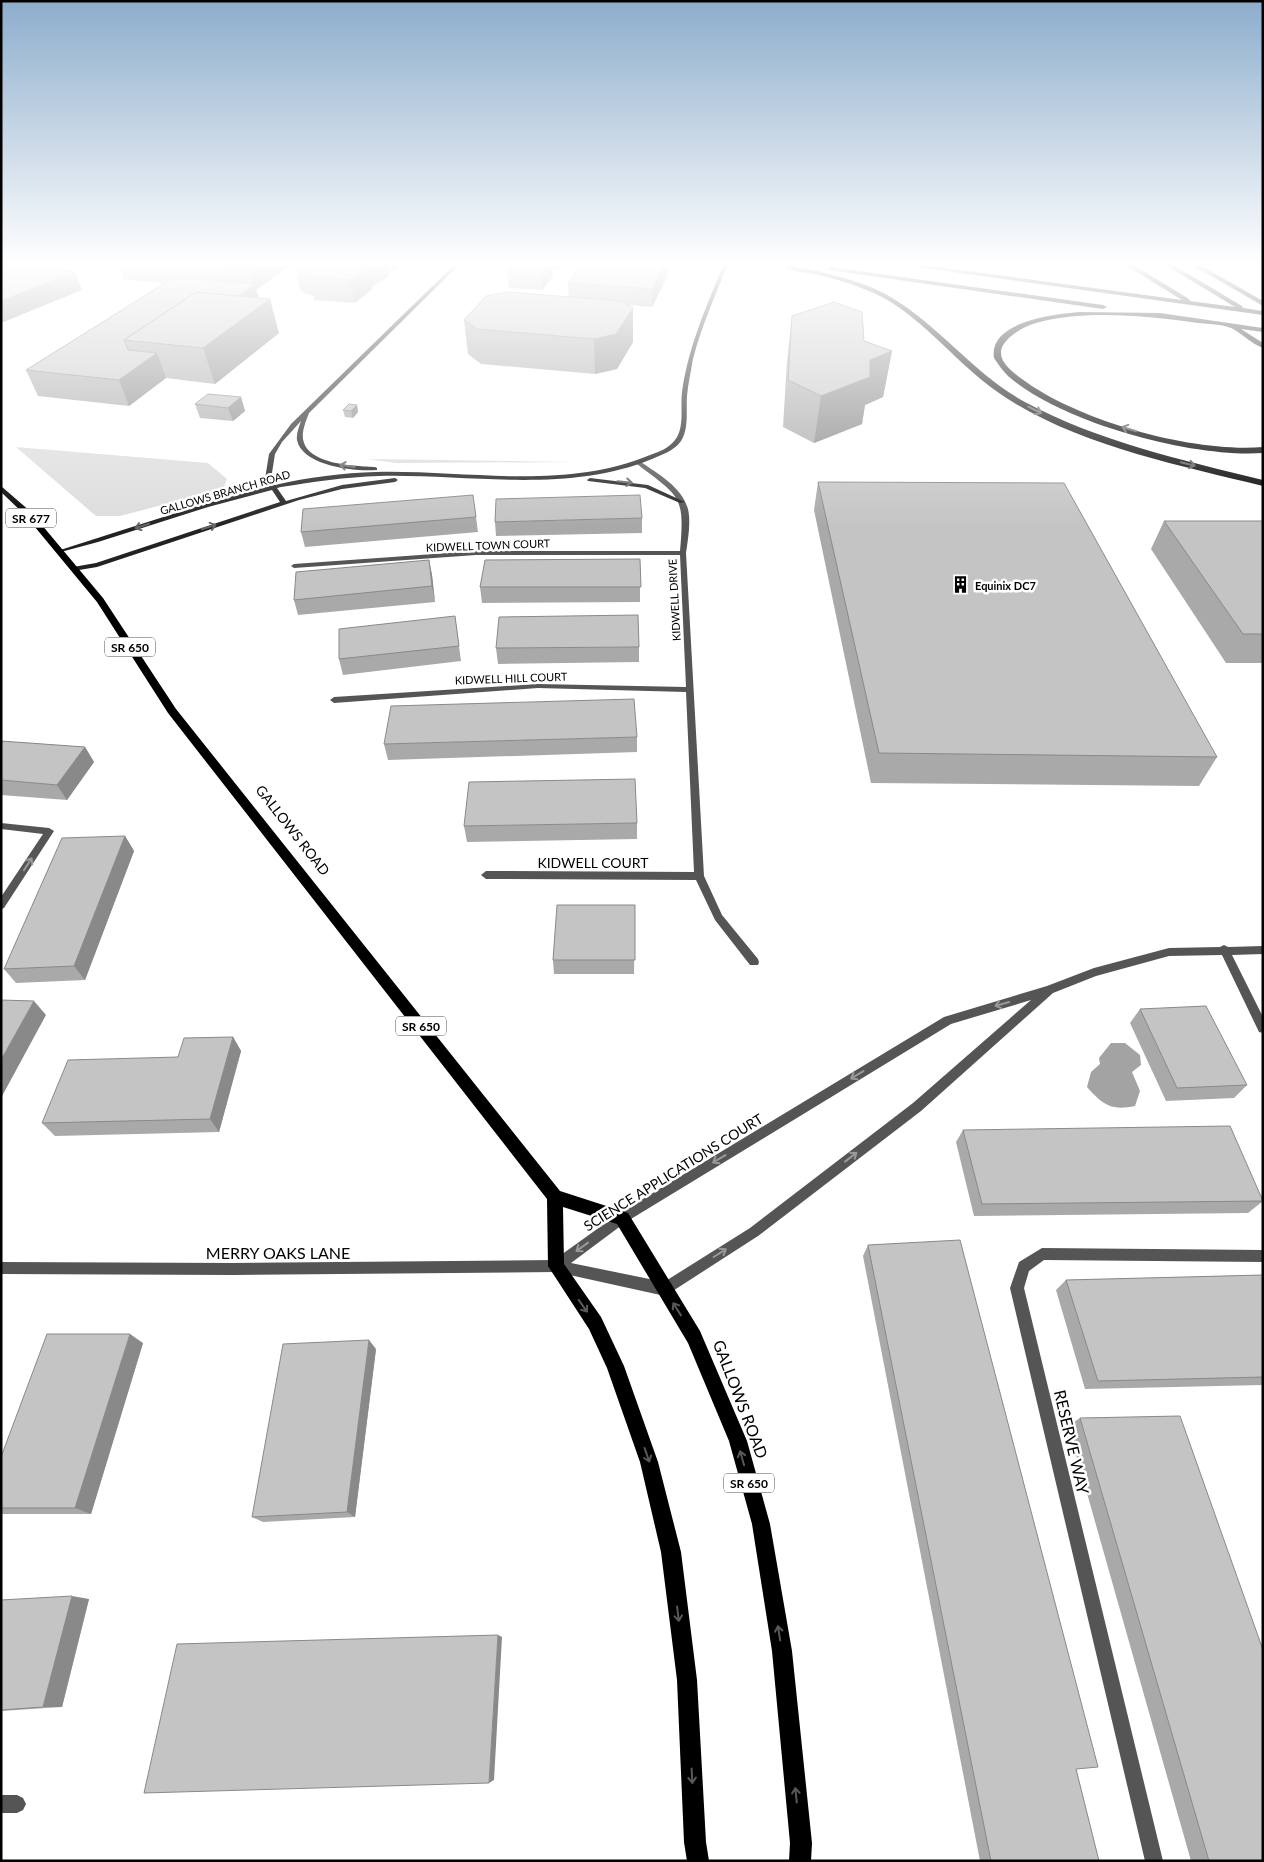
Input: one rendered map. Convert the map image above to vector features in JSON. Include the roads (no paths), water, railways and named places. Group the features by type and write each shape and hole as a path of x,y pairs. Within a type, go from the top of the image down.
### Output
{"highway":[{"path":"957,353 986,378 1018,401 1047,416 1132,449 1263,483"},
{"path":"998,353 1003,366 1020,382 1044,397 1091,417 1182,444 1217,449 1263,450"}],"main road":[{"name":"GALLOWS ROAD","path":"1,488 28,514 100,600 172,711 555,1197"},
{"path":"622,1218 555,1197 556,1266 595,1322 615,1366 649,1462 671,1552 687,1680 695,1842 698,1861"},
{"name":"GALLOWS ROAD","path":"622,1218 694,1337 738,1441 761,1524 782,1651 801,1844 800,1861"}],"street":[{"path":"284,503 268,479 272,454 280,441 306,411 366,353"},
{"path":"682,502 671,488 639,463 665,451 674,445 681,436 684,425 686,378 691,353"},
{"path":"306,411 302,427 301,444 307,453 318,459 332,464 431,475"},
{"name":"GALLOWS BRANCH ROAD","path":"59,552 272,487 308,480 355,476 431,475 559,478 590,476 639,463"},
{"name":"GALLOWS BRANCH ROAD","path":"73,569 97,565 284,503 342,487 431,475"},
{"path":"559,478 637,484 662,491 682,502"},
{"name":"KIDWELL DRIVE","path":"682,502 685,511 683,554 699,876 718,917 754,962"},
{"name":"KIDWELL TOWN COURT","path":"294,566 476,553 683,554"},
{"name":"KIDWELL HILL COURT","path":"334,700 538,686 689,690"},
{"path":"1,826 49,832 1,905"},
{"name":"KIDWELL COURT","path":"486,875 699,876"},
{"path":"1224,949 1263,1029"},
{"name":"SCIENCE APPLICATIONS COURT","path":"556,1266 622,1218 948,1020 1049,990 1094,972 1169,952 1224,949 1263,950"},
{"name":"SCIENCE APPLICATIONS COURT","path":"664,1289 754,1232 917,1107 1049,990"},
{"name":"RESERVE WAY","path":"1154,1861 1017,1288 1024,1267 1042,1254 1263,1256"},
{"path":"556,1266 664,1289"},
{"name":"MERRY OAKS LANE","path":"1,1268 243,1269 556,1266"}],"place":[{"name":"Equinix DC7","path":"961,585"}]}
